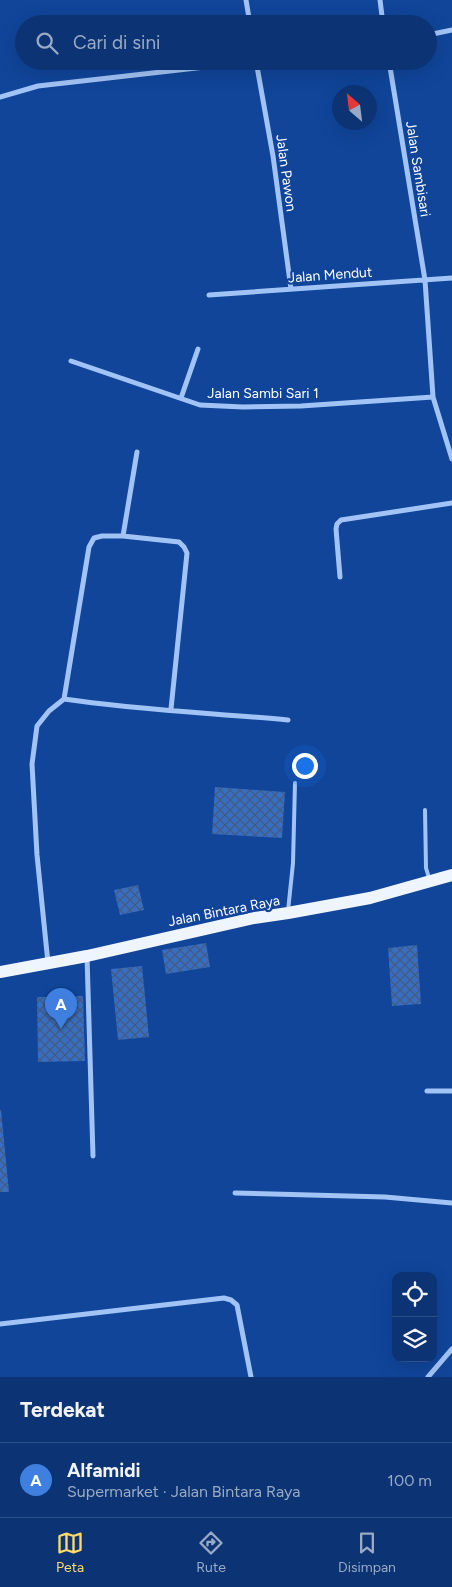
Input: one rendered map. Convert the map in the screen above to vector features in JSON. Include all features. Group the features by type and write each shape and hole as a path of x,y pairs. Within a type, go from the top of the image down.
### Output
{"main road":[{"name":"Jalan Bintara Raya","path":"0,972 87,956 254,918 370,898 452,875"}],"street":[{"path":"246,0 248,15"},
{"path":"380,0 382,15"},
{"path":"437,32 452,30"},
{"path":"0,97 38,86 178,70"},
{"name":"Jalan Pawon","path":"259,70 273,156 291,289"},
{"name":"Jalan Sambisari","path":"390,70 425,280 433,396 452,459"},
{"name":"Jalan Mendut","path":"209,295 452,278"},
{"path":"181,398 198,349"},
{"name":"Jalan Sambi Sari 1","path":"71,361 200,405 243,407 301,406 433,396"},
{"path":"123,536 137,452"},
{"path":"340,577 336,529 337,524 341,520 452,503"},
{"path":"48,964 37,855 32,764 37,726 49,711 64,699 89,547 94,538 123,536 179,542 187,553 171,709"},
{"path":"64,699 106,705 288,720"},
{"path":"87,956 93,1156"},
{"path":"427,1091 452,1091"},
{"path":"235,1193 385,1197 452,1203"},
{"path":"0,1324 224,1298 231,1300 236,1305 251,1377"},
{"path":"428,1377 452,1349"}],"lane":[{"path":"288,913 293,863 295,782"},
{"path":"425,810 426,868 430,880"}],"building":[{"path":"215,787 285,792 282,838 212,834"},
{"path":"138,885 144,910 120,915 114,890"},
{"path":"206,943 210,967 166,974 162,950"},
{"path":"417,945 421,1004 392,1006 388,948"},
{"path":"142,966 149,1037 118,1040 111,969"},
{"path":"83,996 85,1061 38,1062 37,997"},
{"path":"1,1110 9,1192 0,1192"}],"place":[{"name":"Alfamidi","path":"61,1029"}]}
